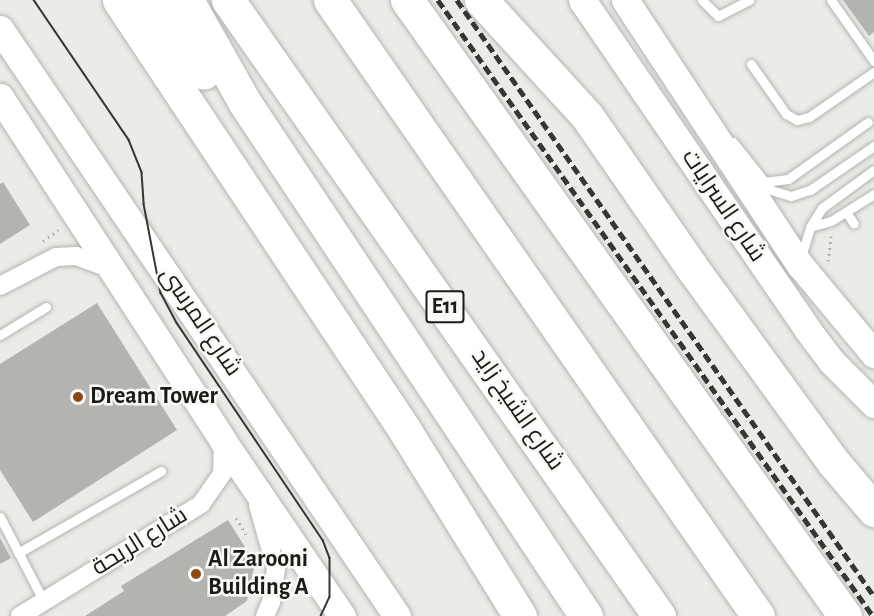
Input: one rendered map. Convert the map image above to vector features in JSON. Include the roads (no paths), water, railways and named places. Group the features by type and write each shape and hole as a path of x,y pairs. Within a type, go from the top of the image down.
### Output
{"highway":[{"path":"119,0 404,429 520,616"},
{"path":"154,0 260,155 345,256"},
{"path":"187,0 245,103 586,616"},
{"name":"شارع الشيخ زايد","path":"228,0 659,616"},
{"path":"330,0 758,616"},
{"path":"407,0 845,616"},
{"path":"481,0 587,116 690,265 834,463 874,510"}],"main road":[{"name":"شارع السرايات","path":"582,0 825,353 874,404"},
{"name":"شارع السرايات","path":"625,0 709,124 764,195 800,265 874,354"},
{"name":"شارع المرسى","path":"0,29 397,616"},
{"name":"شارع المرسى","path":"0,97 223,441 342,616"},
{"path":"736,226 764,195"}],"street":[{"path":"0,286 56,257 76,256 112,269"},
{"name":"شارع الريحة","path":"20,616 201,504 222,474 223,441"},
{"path":"248,478 276,568 271,602 265,616"}],"lane":[{"path":"702,0 718,16 749,0"},
{"path":"831,0 874,61"},
{"path":"751,64 786,114 797,120 809,117 874,72"},
{"path":"764,195 868,122"},
{"path":"847,123 853,132"},
{"path":"764,195 801,194 874,146"},
{"path":"808,149 815,159"},
{"path":"800,265 810,227 829,201 874,170"},
{"path":"810,227 846,212 874,194"},
{"path":"846,212 854,224"},
{"path":"0,335 46,307"},
{"path":"18,553 161,471"},
{"path":"0,517 44,602"}],"tram line":[{"path":"34,0 129,140 142,173 144,204 161,293 177,323 323,540 330,558 330,597 321,616"}],"railway":[{"path":"438,0 873,616"},
{"path":"457,0 874,596"}],"place":[{"name":"Dream Tower","path":"78,397"},
{"name":"Al Zarooni Building A","path":"196,574"}]}
